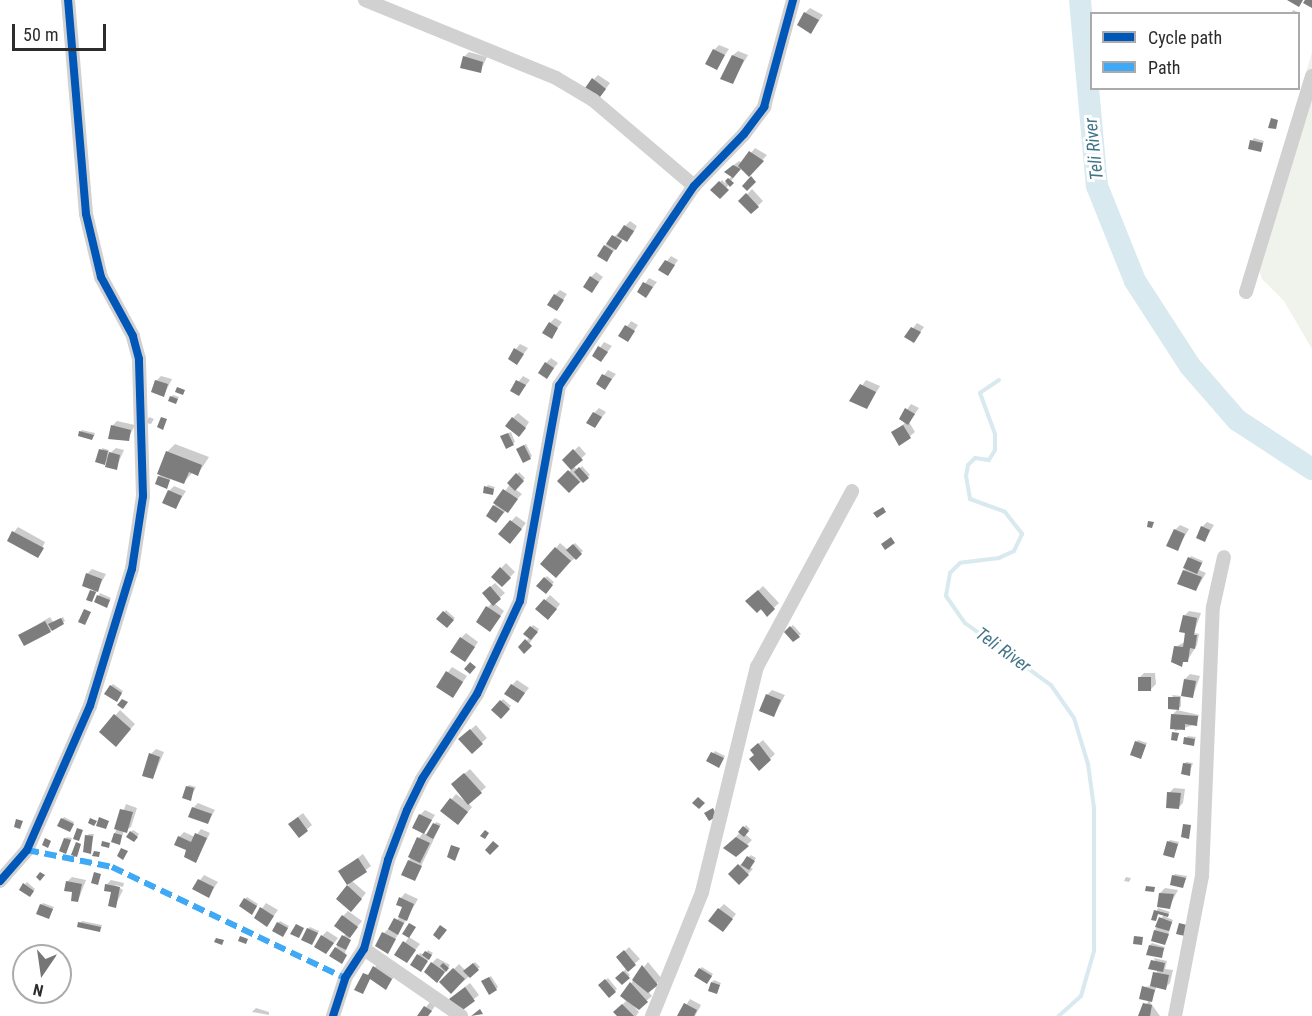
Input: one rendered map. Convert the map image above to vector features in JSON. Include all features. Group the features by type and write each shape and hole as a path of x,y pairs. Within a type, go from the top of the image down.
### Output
{"street":[{"path":"0,881 27,850 90,706 132,569 143,496 139,359 133,336 101,277 86,214 68,0"},
{"path":"366,0 556,78 593,100 694,186"},
{"path":"333,1016 345,978 364,949 387,860 407,810 422,779 477,694 520,601 559,386 694,186 744,134 764,106 793,0"},
{"path":"1246,292 1312,76"},
{"path":"652,1016 702,892 757,667 852,491"},
{"path":"1175,1016 1202,876 1212,617 1224,557"},
{"path":"364,949 461,1016"}],"shaded area":[{"path":"1312,52 1312,349 1284,301 1262,279 1253,251"}],"building":[{"path":"1287,0 1303,0 1299,7"},
{"path":"1305,0 1312,0 1312,8 1303,3"},
{"path":"804,12 819,20 811,34 797,25"},
{"path":"713,49 725,55 717,70 705,64"},
{"path":"732,55 744,60 733,84 720,79"},
{"path":"463,56 483,62 481,73 460,68"},
{"path":"592,78 606,89 597,101 583,91"},
{"path":"1271,118 1278,120 1276,129 1268,128"},
{"path":"1250,140 1263,143 1261,152 1248,149"},
{"path":"749,151 764,161 749,177 738,166"},
{"path":"733,165 741,169 733,178 724,172"},
{"path":"751,176 756,182 747,191 742,186"},
{"path":"728,178 734,183 730,187 725,181"},
{"path":"719,181 729,190 720,199 710,190"},
{"path":"746,193 759,207 751,214 738,201"},
{"path":"624,225 634,231 627,242 617,236"},
{"path":"612,235 622,241 616,250 606,244"},
{"path":"604,245 613,251 607,262 597,256"},
{"path":"665,260 675,265 668,276 658,270"},
{"path":"590,276 599,282 592,293 583,287"},
{"path":"643,282 653,287 646,298 637,292"},
{"path":"554,294 564,300 557,311 547,305"},
{"path":"549,322 558,328 552,339 542,333"},
{"path":"625,325 635,331 628,342 618,336"},
{"path":"911,327 921,332 914,343 904,337"},
{"path":"598,346 608,352 601,362 592,356"},
{"path":"514,348 524,354 517,365 508,359"},
{"path":"545,362 554,368 547,379 538,373"},
{"path":"602,374 612,379 605,390 596,384"},
{"path":"155,380 168,384 164,397 151,392"},
{"path":"516,380 526,385 519,396 510,391"},
{"path":"860,384 876,392 867,409 849,401"},
{"path":"177,387 185,390 183,395 175,392"},
{"path":"170,396 178,399 176,404 168,401"},
{"path":"905,408 915,414 908,425 899,419"},
{"path":"593,412 602,417 595,428 586,423"},
{"path":"161,417 167,419 163,430 157,427"},
{"path":"512,417 526,428 519,437 505,426"},
{"path":"111,425 131,430 129,441 108,439"},
{"path":"903,425 911,438 899,446 891,432"},
{"path":"79,431 94,435 92,440 78,436"},
{"path":"508,433 514,445 506,449 500,436"},
{"path":"524,445 531,459 523,463 516,449"},
{"path":"99,449 108,451 105,465 95,462"},
{"path":"573,449 583,460 571,470 562,460"},
{"path":"166,451 202,465 198,476 189,472 184,484 157,474"},
{"path":"109,452 120,455 117,470 105,467"},
{"path":"579,467 589,478 583,483 574,472"},
{"path":"568,470 580,482 569,493 557,481"},
{"path":"516,473 524,481 515,491 507,483"},
{"path":"158,476 170,480 167,489 155,484"},
{"path":"484,486 494,489 493,495 483,493"},
{"path":"503,489 518,499 508,513 493,503"},
{"path":"168,490 182,496 176,509 162,503"},
{"path":"493,505 504,512 496,523 486,516"},
{"path":"883,507 886,512 877,518 873,513"},
{"path":"510,520 522,529 510,544 498,534"},
{"path":"1148,521 1154,522 1152,528 1147,527"},
{"path":"1201,526 1210,530 1205,542 1196,538"},
{"path":"1174,529 1185,534 1178,551 1166,546"},
{"path":"12,531 44,548 38,558 7,541"},
{"path":"891,537 895,543 885,550 881,544"},
{"path":"573,544 582,554 576,560 566,550"},
{"path":"555,547 571,561 556,578 540,564"},
{"path":"1188,557 1202,563 1197,574 1183,568"},
{"path":"500,567 511,578 502,587 491,577"},
{"path":"1183,570 1202,577 1196,591 1177,584"},
{"path":"86,573 102,579 98,592 82,586"},
{"path":"544,577 553,585 546,594 536,586"},
{"path":"490,586 501,599 493,606 482,593"},
{"path":"90,590 96,592 92,602 86,600"},
{"path":"758,590 775,609 767,617 761,609 757,613 745,601"},
{"path":"97,595 110,600 107,608 94,602"},
{"path":"544,599 557,609 548,620 535,609"},
{"path":"486,606 501,616 490,632 476,622"},
{"path":"84,609 91,612 85,625 78,622"},
{"path":"443,611 454,620 447,628 436,619"},
{"path":"1183,615 1197,618 1194,635 1197,635 1195,649 1190,648 1188,662 1183,662 1182,667 1171,662 1174,646 1183,647 1185,633 1179,632"},
{"path":"61,618 64,624 52,631 48,624"},
{"path":"45,621 51,632 24,646 18,635"},
{"path":"530,626 538,632 531,640 523,634"},
{"path":"790,626 800,637 793,642 784,632"},
{"path":"460,637 475,647 465,662 450,652"},
{"path":"525,639 532,646 524,654 518,647"},
{"path":"470,662 476,667 470,674 464,669"},
{"path":"446,671 463,682 453,698 436,687"},
{"path":"1138,677 1151,677 1151,691 1138,691"},
{"path":"1184,679 1196,681 1193,698 1181,696"},
{"path":"511,684 525,693 518,703 504,694"},
{"path":"110,685 122,693 117,702 104,694"},
{"path":"766,694 781,700 774,717 759,711"},
{"path":"1168,697 1180,697 1179,710 1168,709"},
{"path":"122,699 128,702 123,709 117,705"},
{"path":"500,700 510,709 501,719 491,710"},
{"path":"114,714 131,729 116,747 99,732"},
{"path":"1171,714 1198,716 1197,726 1185,724 1185,730 1170,729"},
{"path":"470,729 483,744 472,754 458,739"},
{"path":"1172,732 1179,733 1177,741 1171,740"},
{"path":"1184,737 1195,739 1194,746 1183,744"},
{"path":"1135,741 1146,745 1141,759 1130,755"},
{"path":"758,743 771,760 759,771 749,759 754,755 750,750"},
{"path":"711,752 724,758 719,768 706,761"},
{"path":"149,753 160,757 153,779 142,776"},
{"path":"1183,763 1191,764 1190,776 1181,774"},
{"path":"464,773 482,793 468,805 451,784"},
{"path":"186,786 194,788 191,801 182,798"},
{"path":"1167,792 1181,793 1179,809 1166,808"},
{"path":"698,797 705,803 699,809 692,803"},
{"path":"450,798 468,812 458,825 440,811"},
{"path":"192,807 212,814 208,824 188,817"},
{"path":"713,808 717,816 709,821 704,813"},
{"path":"120,809 133,812 127,833 114,829"},
{"path":"419,814 432,820 424,834 412,828"},
{"path":"99,817 109,821 106,829 96,826"},
{"path":"298,817 308,831 299,838 288,824"},
{"path":"61,818 74,824 70,832 57,826"},
{"path":"90,818 97,821 94,826 88,823"},
{"path":"16,819 23,821 20,829 14,827"},
{"path":"433,823 440,826 433,839 426,835"},
{"path":"1183,824 1191,825 1189,839 1181,837"},
{"path":"743,826 749,831 744,837 738,832"},
{"path":"77,828 83,830 79,841 73,839"},
{"path":"485,830 489,833 485,839 480,836"},
{"path":"130,831 138,837 134,842 126,837"},
{"path":"114,833 122,835 120,845 111,842"},
{"path":"195,833 207,838 196,863 184,857 186,850 174,845 178,836 191,842"},
{"path":"85,835 93,836 91,854 83,852"},
{"path":"417,837 430,843 420,863 408,857"},
{"path":"736,837 749,846 736,857 723,848"},
{"path":"45,838 51,841 48,848 42,845"},
{"path":"64,838 71,840 66,854 59,851"},
{"path":"102,841 110,843 109,848 101,846"},
{"path":"493,841 499,846 490,855 485,850"},
{"path":"1167,841 1178,844 1174,858 1163,855"},
{"path":"76,842 81,844 77,857 71,855"},
{"path":"451,845 460,848 455,861 447,857"},
{"path":"121,848 128,851 123,860 117,856"},
{"path":"94,851 100,852 99,857 92,856"},
{"path":"747,856 755,861 749,870 741,865"},
{"path":"358,858 367,872 347,885 338,871"},
{"path":"408,860 422,866 415,881 401,875"},
{"path":"738,864 749,875 739,885 728,874"},
{"path":"40,872 45,875 40,881 36,877"},
{"path":"94,872 101,874 98,885 91,883"},
{"path":"1172,875 1186,878 1183,888 1170,885"},
{"path":"198,879 214,887 209,898 192,889"},
{"path":"66,881 82,884 78,902 71,901 72,892 64,891"},
{"path":"23,883 34,891 30,897 19,890"},
{"path":"105,884 120,887 116,908 108,906 111,892 104,891"},
{"path":"347,885 362,899 351,912 336,899"},
{"path":"1146,886 1155,887 1154,892 1145,891"},
{"path":"1159,893 1174,894 1170,909 1157,907"},
{"path":"399,897 414,904 407,921 398,917 402,907 396,905"},
{"path":"244,898 257,906 252,915 239,906"},
{"path":"40,904 53,909 49,919 36,914"},
{"path":"260,907 274,916 267,927 254,918"},
{"path":"718,908 733,919 723,932 708,921"},
{"path":"1154,910 1169,914 1168,917 1158,914 1156,921 1151,920"},
{"path":"342,915 358,927 350,938 334,926"},
{"path":"1159,917 1172,922 1169,931 1155,927"},
{"path":"394,918 404,923 398,935 388,929"},
{"path":"78,922 101,927 100,932 77,927"},
{"path":"277,922 288,928 283,937 272,931"},
{"path":"409,923 416,927 409,938 402,934"},
{"path":"1179,923 1187,925 1185,936 1176,934"},
{"path":"296,924 304,928 299,938 290,934"},
{"path":"440,925 447,930 439,940 433,935"},
{"path":"307,928 318,933 312,945 301,940"},
{"path":"1154,930 1169,934 1165,945 1151,941"},
{"path":"382,932 396,939 388,954 375,946"},
{"path":"321,935 334,943 326,954 314,947"},
{"path":"342,935 351,940 346,950 336,945"},
{"path":"240,936 248,939 246,944 238,941"},
{"path":"1134,936 1143,937 1142,945 1133,944"},
{"path":"216,938 224,940 222,945 214,942"},
{"path":"403,941 416,950 407,963 394,955"},
{"path":"1149,945 1164,948 1162,958 1146,955"},
{"path":"335,947 347,955 342,964 329,956"},
{"path":"624,950 636,965 628,972 616,957"},
{"path":"425,951 432,955 429,960 422,955"},
{"path":"417,954 428,961 421,972 410,965"},
{"path":"1151,960 1165,963 1163,972 1148,969"},
{"path":"431,962 445,972 437,983 424,972"},
{"path":"443,963 449,968 446,972 440,966"},
{"path":"473,963 479,970 470,978 463,971"},
{"path":"642,965 658,985 648,993 632,980"},
{"path":"373,966 392,979 386,990 370,979 363,994 354,990 363,973 368,975"},
{"path":"453,968 465,979 451,994 439,982"},
{"path":"699,968 712,976 707,984 694,976"},
{"path":"623,971 630,978 622,985 615,978"},
{"path":"1153,972 1169,975 1166,990 1150,986"},
{"path":"489,977 497,990 489,995 481,981"},
{"path":"605,979 616,992 609,998 598,985"},
{"path":"630,982 648,1002 639,1010 620,996"},
{"path":"711,982 720,985 717,994 708,991"},
{"path":"1142,986 1155,990 1152,1002 1139,999"},
{"path":"465,987 475,1001 460,1012 449,999"},
{"path":"684,1003 697,1010 694,1016 677,1016"},
{"path":"1143,1003 1152,1005 1150,1016 1138,1016"},
{"path":"622,1004 634,1016 617,1016 613,1012"},
{"path":"424,1006 432,1011 428,1016 417,1016"},
{"path":"480,1009 483,1014 471,1016"}],"waterway":[{"name":"Teli River","path":"1080,0 1097,186 1135,281 1190,366 1237,420 1312,469"},
{"name":"Teli River","path":"999,380 980,393 995,434 995,450 989,460 975,458 968,465 966,476 970,499 1005,512 1022,534 1014,551 999,558 960,563 950,573 946,596 965,623 1051,685 1074,718 1088,764 1094,808 1094,951 1081,996 1059,1016"}],"marked path":[{"path":"27,850 112,867 345,978"}],"cycle path":[{"path":"0,881 27,850 90,706 132,569 143,496 139,359 133,336 101,277 86,214 68,0"},
{"path":"333,1016 345,978 364,949 388,860 407,810 422,779 477,694 520,601 559,386 694,186 744,134 764,107 793,0"}]}
